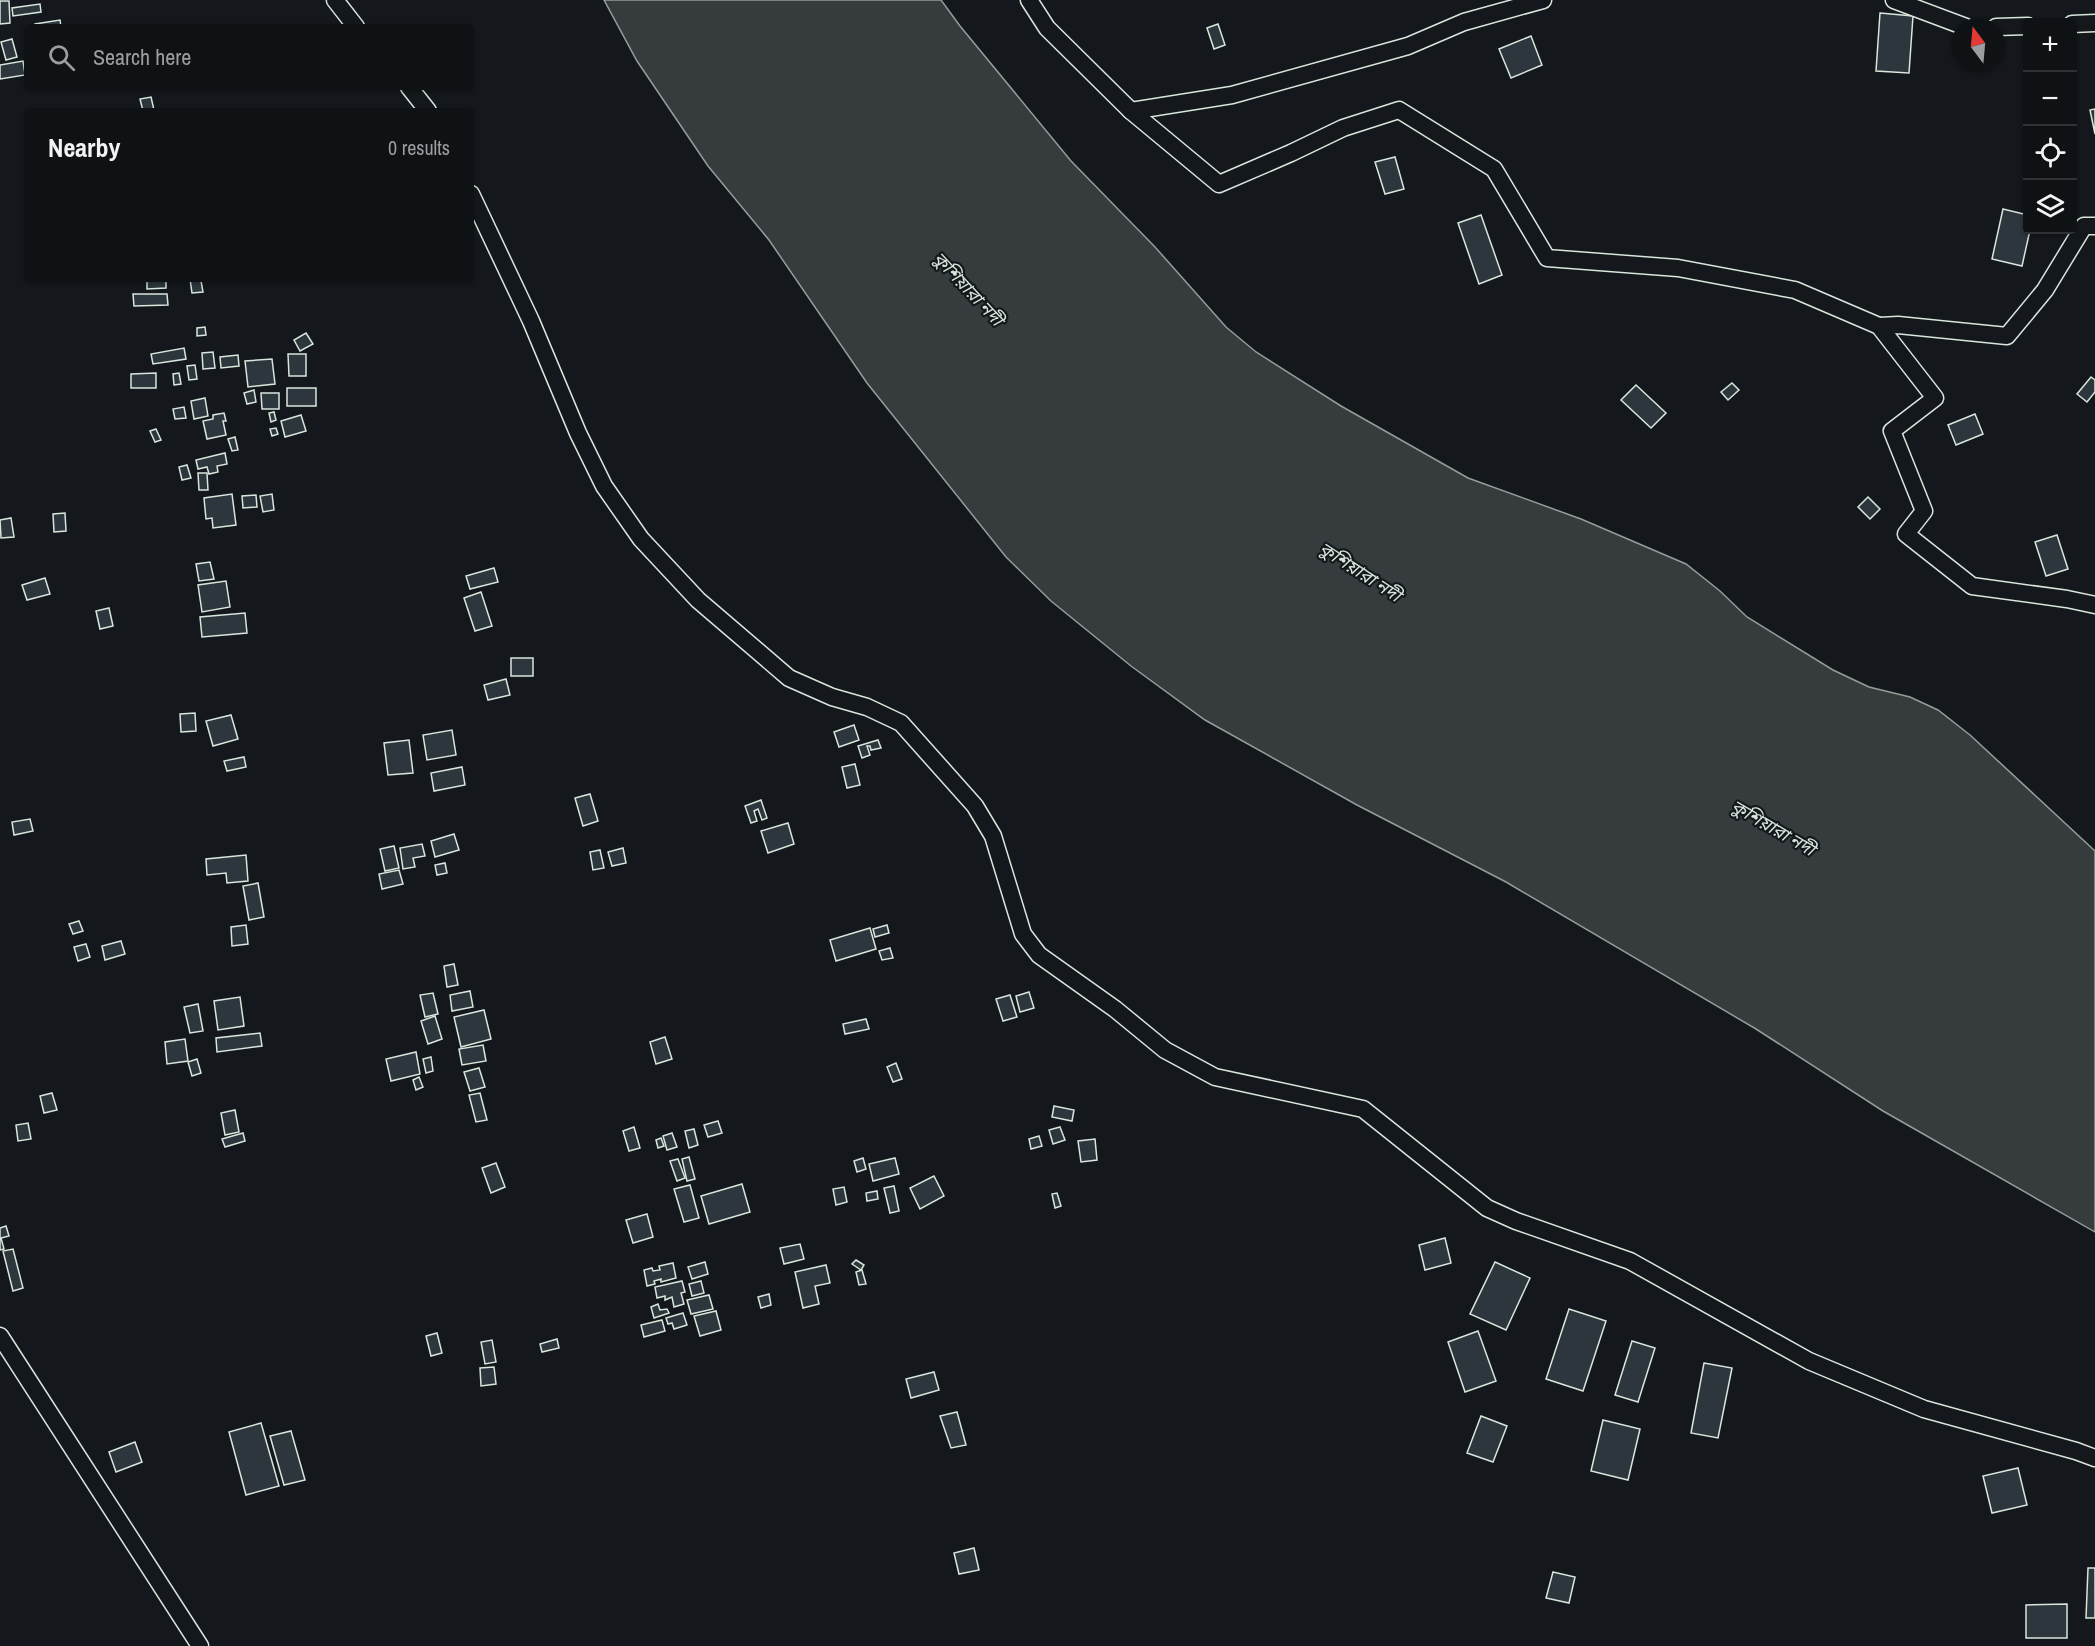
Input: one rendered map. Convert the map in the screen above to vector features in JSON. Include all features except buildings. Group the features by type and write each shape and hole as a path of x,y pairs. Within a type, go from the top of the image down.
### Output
{"street":[{"path":"335,0 354,24"},
{"path":"1029,0 1047,28 1131,111 1219,184 1343,128 1399,111 1494,169 1547,258 1678,268 1795,290 1879,326 1898,325 2007,336 2045,290 2084,226 2095,226"},
{"path":"1131,111 1232,95 1408,46 1464,22 1543,0"},
{"path":"1894,0 1951,21"},
{"path":"2077,24 2095,23"},
{"path":"2005,27 2023,26"},
{"path":"410,90 426,108"},
{"path":"474,200 531,321 578,433 604,486 641,539 698,600 789,678 832,697 867,707 901,723 975,806 993,836 1023,934 1039,955 1115,1009 1165,1050 1215,1077 1363,1109 1486,1208 1516,1221 1630,1261 1809,1361 1923,1409 2095,1458"},
{"path":"1879,326 1935,399 1892,431 1923,511 1906,534 1972,586 2095,605"},
{"path":"0,1336 200,1646"}],"water":[{"name":"কুশিয়ারা নদী","path":"604,0 941,0 1071,161 1155,247 1226,327 1256,352 1341,406 1468,478 1581,519 1686,564 1720,591 1747,617 1833,670 1869,687 1910,697 1938,710 1970,735 2095,851 2095,1232 1883,1111 1756,1029 1506,882 1357,805 1205,720 1131,666 1051,601 1006,557 867,383 769,240 708,166 637,61"}]}
